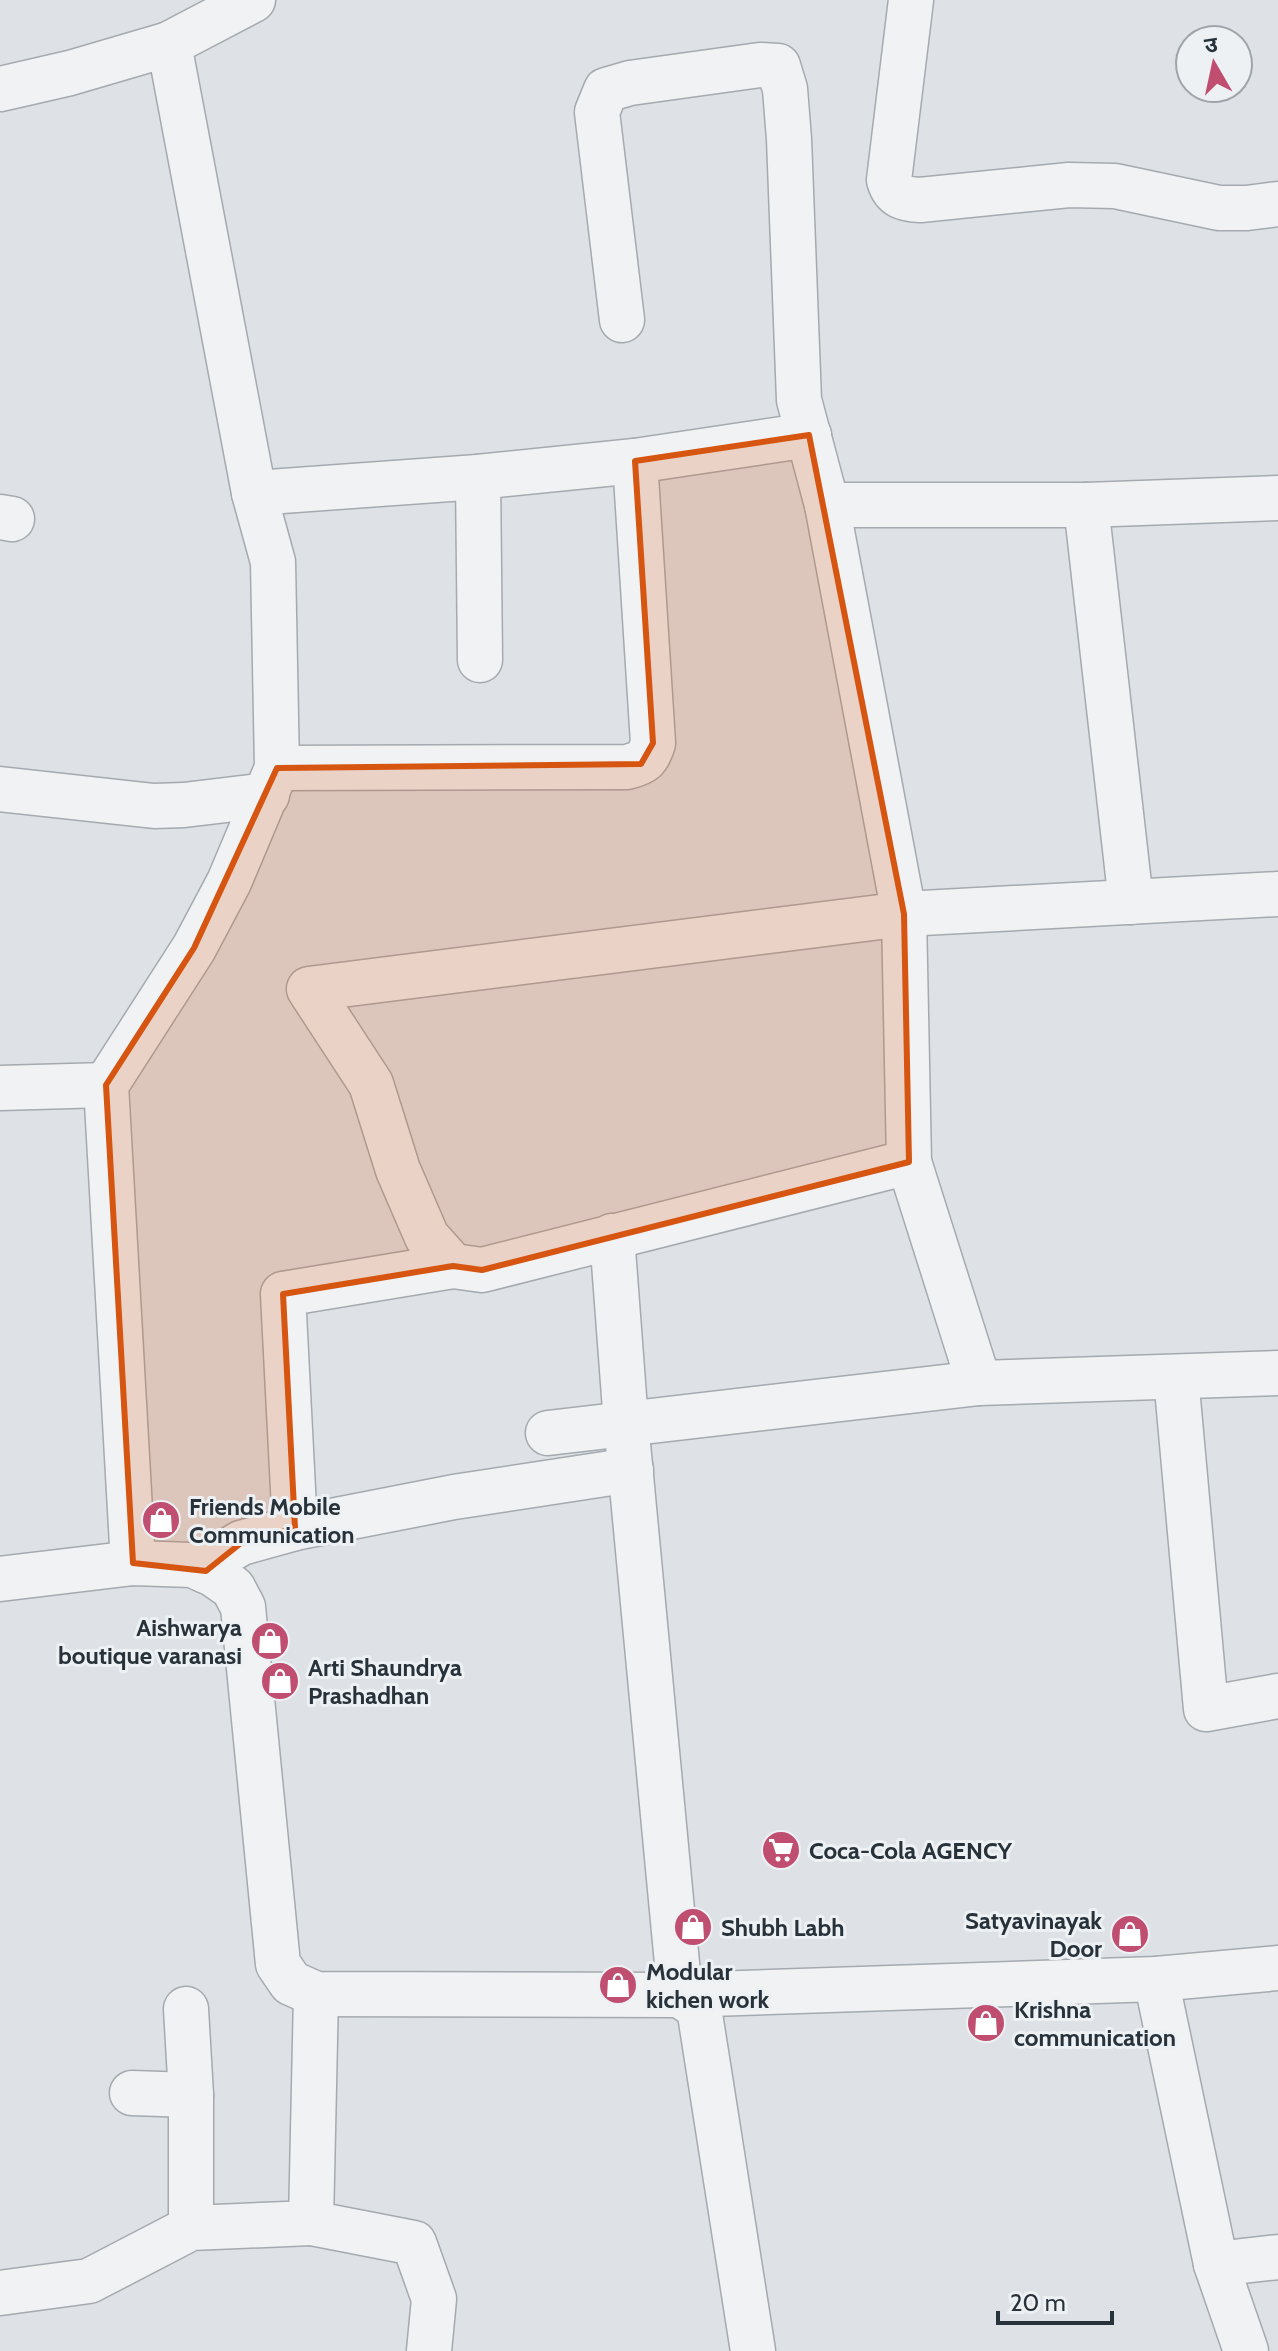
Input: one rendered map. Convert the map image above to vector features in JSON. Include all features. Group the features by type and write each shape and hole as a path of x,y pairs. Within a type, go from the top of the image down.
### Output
{"street":[{"path":"0,89 70,73 169,44 253,0"},
{"path":"911,0 889,180 891,188 903,199 920,200 1069,185 1115,186 1219,208 1278,204"},
{"path":"133,1563 106,1085 194,948 229,882 272,781 273,562 254,493 169,44"},
{"path":"622,320 597,112 606,90 630,83 760,65 778,66 785,89 789,139 799,400 827,505 904,914 909,1162 979,1383"},
{"path":"254,493 478,477 635,461 809,435"},
{"path":"0,789 154,806 184,805 272,781 641,764 649,758 653,743 635,461"},
{"path":"478,477 480,660"},
{"path":"827,505 1086,505 1278,498"},
{"path":"1086,505 1131,902"},
{"path":"453,1266 427,1237 398,1170 371,1084 309,989 904,914 1278,894"},
{"path":"0,1088 106,1085"},
{"path":"295,1528 283,1294 453,1266 482,1270 909,1162"},
{"path":"612,1236 626,1423 680,1995"},
{"path":"548,1433 979,1383 1278,1373"},
{"path":"1176,1377 1206,1709 1278,1696"},
{"path":"206,1571 221,1555 241,1543 295,1528 454,1497 631,1470"},
{"path":"0,1579 133,1563 192,1565 233,1588 243,1607 278,1964 291,1983 316,1994 680,1995 1156,1979 1278,1968"},
{"path":"1156,1979 1216,2264 1246,2351"},
{"path":"311,2223 316,1994"},
{"path":"680,1995 699,2008 753,2351"},
{"path":"186,2009 191,2095 191,2228"},
{"path":"132,2093 191,2095"},
{"path":"0,2293 89,2281 191,2228 311,2223 414,2243 434,2299 429,2351"},
{"path":"1216,2264 1278,2257"}],"highlighted area":[{"path":"809,435 904,914 909,1162 482,1270 453,1266 283,1294 295,1528 241,1543 206,1571 133,1563 106,1085 194,948 277,768 641,764 653,743 635,461"}],"place":[{"name":"Friends Mobile Communication","path":"161,1520"},
{"name":"Aishwarya boutique varanasi","path":"270,1641"},
{"name":"Arti Shaundrya Prashadhan","path":"280,1681"},
{"name":"Coca-Cola AGENCY","path":"781,1850"},
{"name":"Shubh Labh","path":"693,1927"},
{"name":"Satyavinayak Door","path":"1130,1934"},
{"name":"Modular kichen work","path":"618,1985"},
{"name":"Krishna communication","path":"986,2023"}]}
